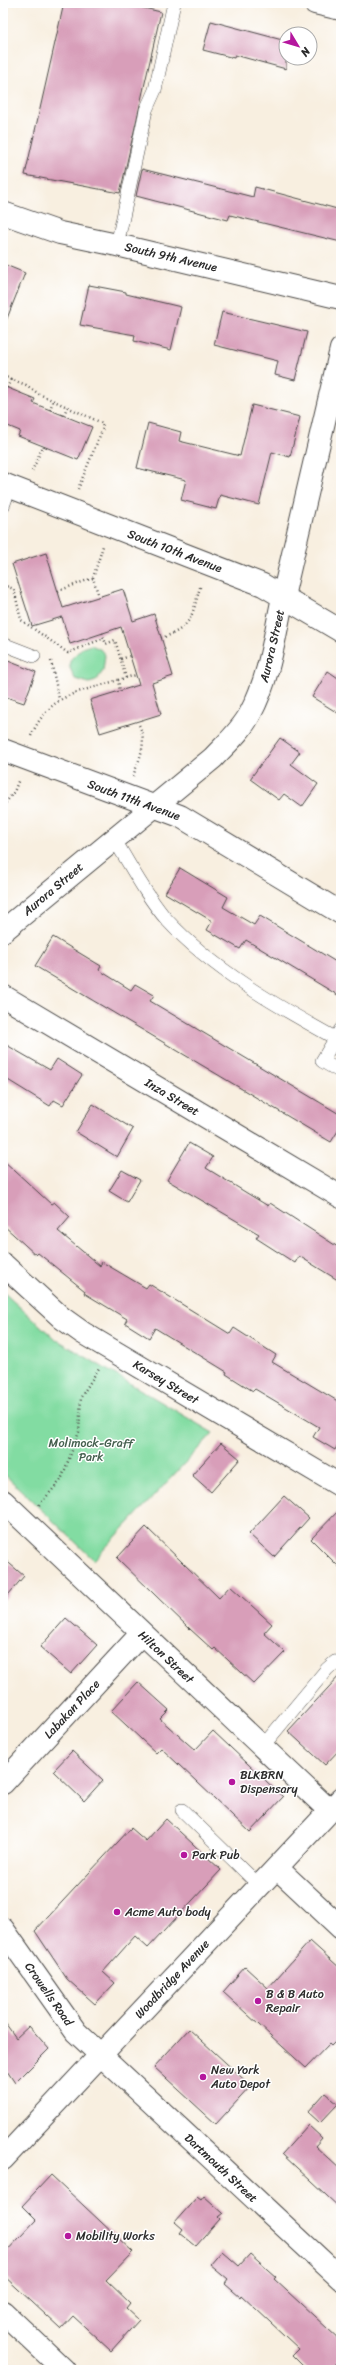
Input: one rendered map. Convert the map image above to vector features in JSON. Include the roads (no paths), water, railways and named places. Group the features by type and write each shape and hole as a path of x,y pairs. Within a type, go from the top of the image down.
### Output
{"street":[{"path":"315,3 341,9"},
{"name":"South 9th Avenue","path":"3,213 60,233 117,244 341,298"},
{"name":"Aurora Street","path":"3,932 213,758 234,737 250,715 271,659 283,597 341,349"},
{"name":"South 10th Avenue","path":"5,492 263,585 341,631"},
{"name":"South 11th Avenue","path":"3,750 111,792 180,816 341,913"},
{"name":"Inza Street","path":"3,996 341,1197"},
{"name":"Karsey Street","path":"3,1264 62,1318 110,1349 341,1486"},
{"name":"Hilton Street","path":"3,1501 141,1634 262,1747 335,1805"},
{"name":"Labakan Place","path":"3,1783 141,1634"},
{"name":"Woodbridge Avenue","path":"3,2160 335,1805"},
{"path":"277,1868 341,1928"},
{"name":"Crowells Road","path":"3,1929 76,2032 101,2056"},
{"name":"Dartmouth Street","path":"101,2056 341,2279"},
{"path":"3,2312 64,2370"}],"lane":[{"path":"117,244 146,110 155,90 174,3"},
{"path":"3,644 34,656"},
{"path":"114,839 167,920 231,975 262,996 338,1034 322,1061 341,1072"},
{"path":"262,1747 327,1669 335,1662 341,1666"},
{"path":"182,1810 260,1886"}],"place":[{"name":"BLKBRN Dispensary","path":"232,1782"},
{"name":"Park Pub","path":"184,1855"},
{"name":"Acme Auto body","path":"117,1912"},
{"name":"B & B Auto Repair","path":"258,2001"},
{"name":"New York Auto Depot","path":"203,2077"},
{"name":"Mobility Works","path":"68,2236"}],"park label":[{"name":"Molimock-Graff Park","path":"91,1450"}]}
